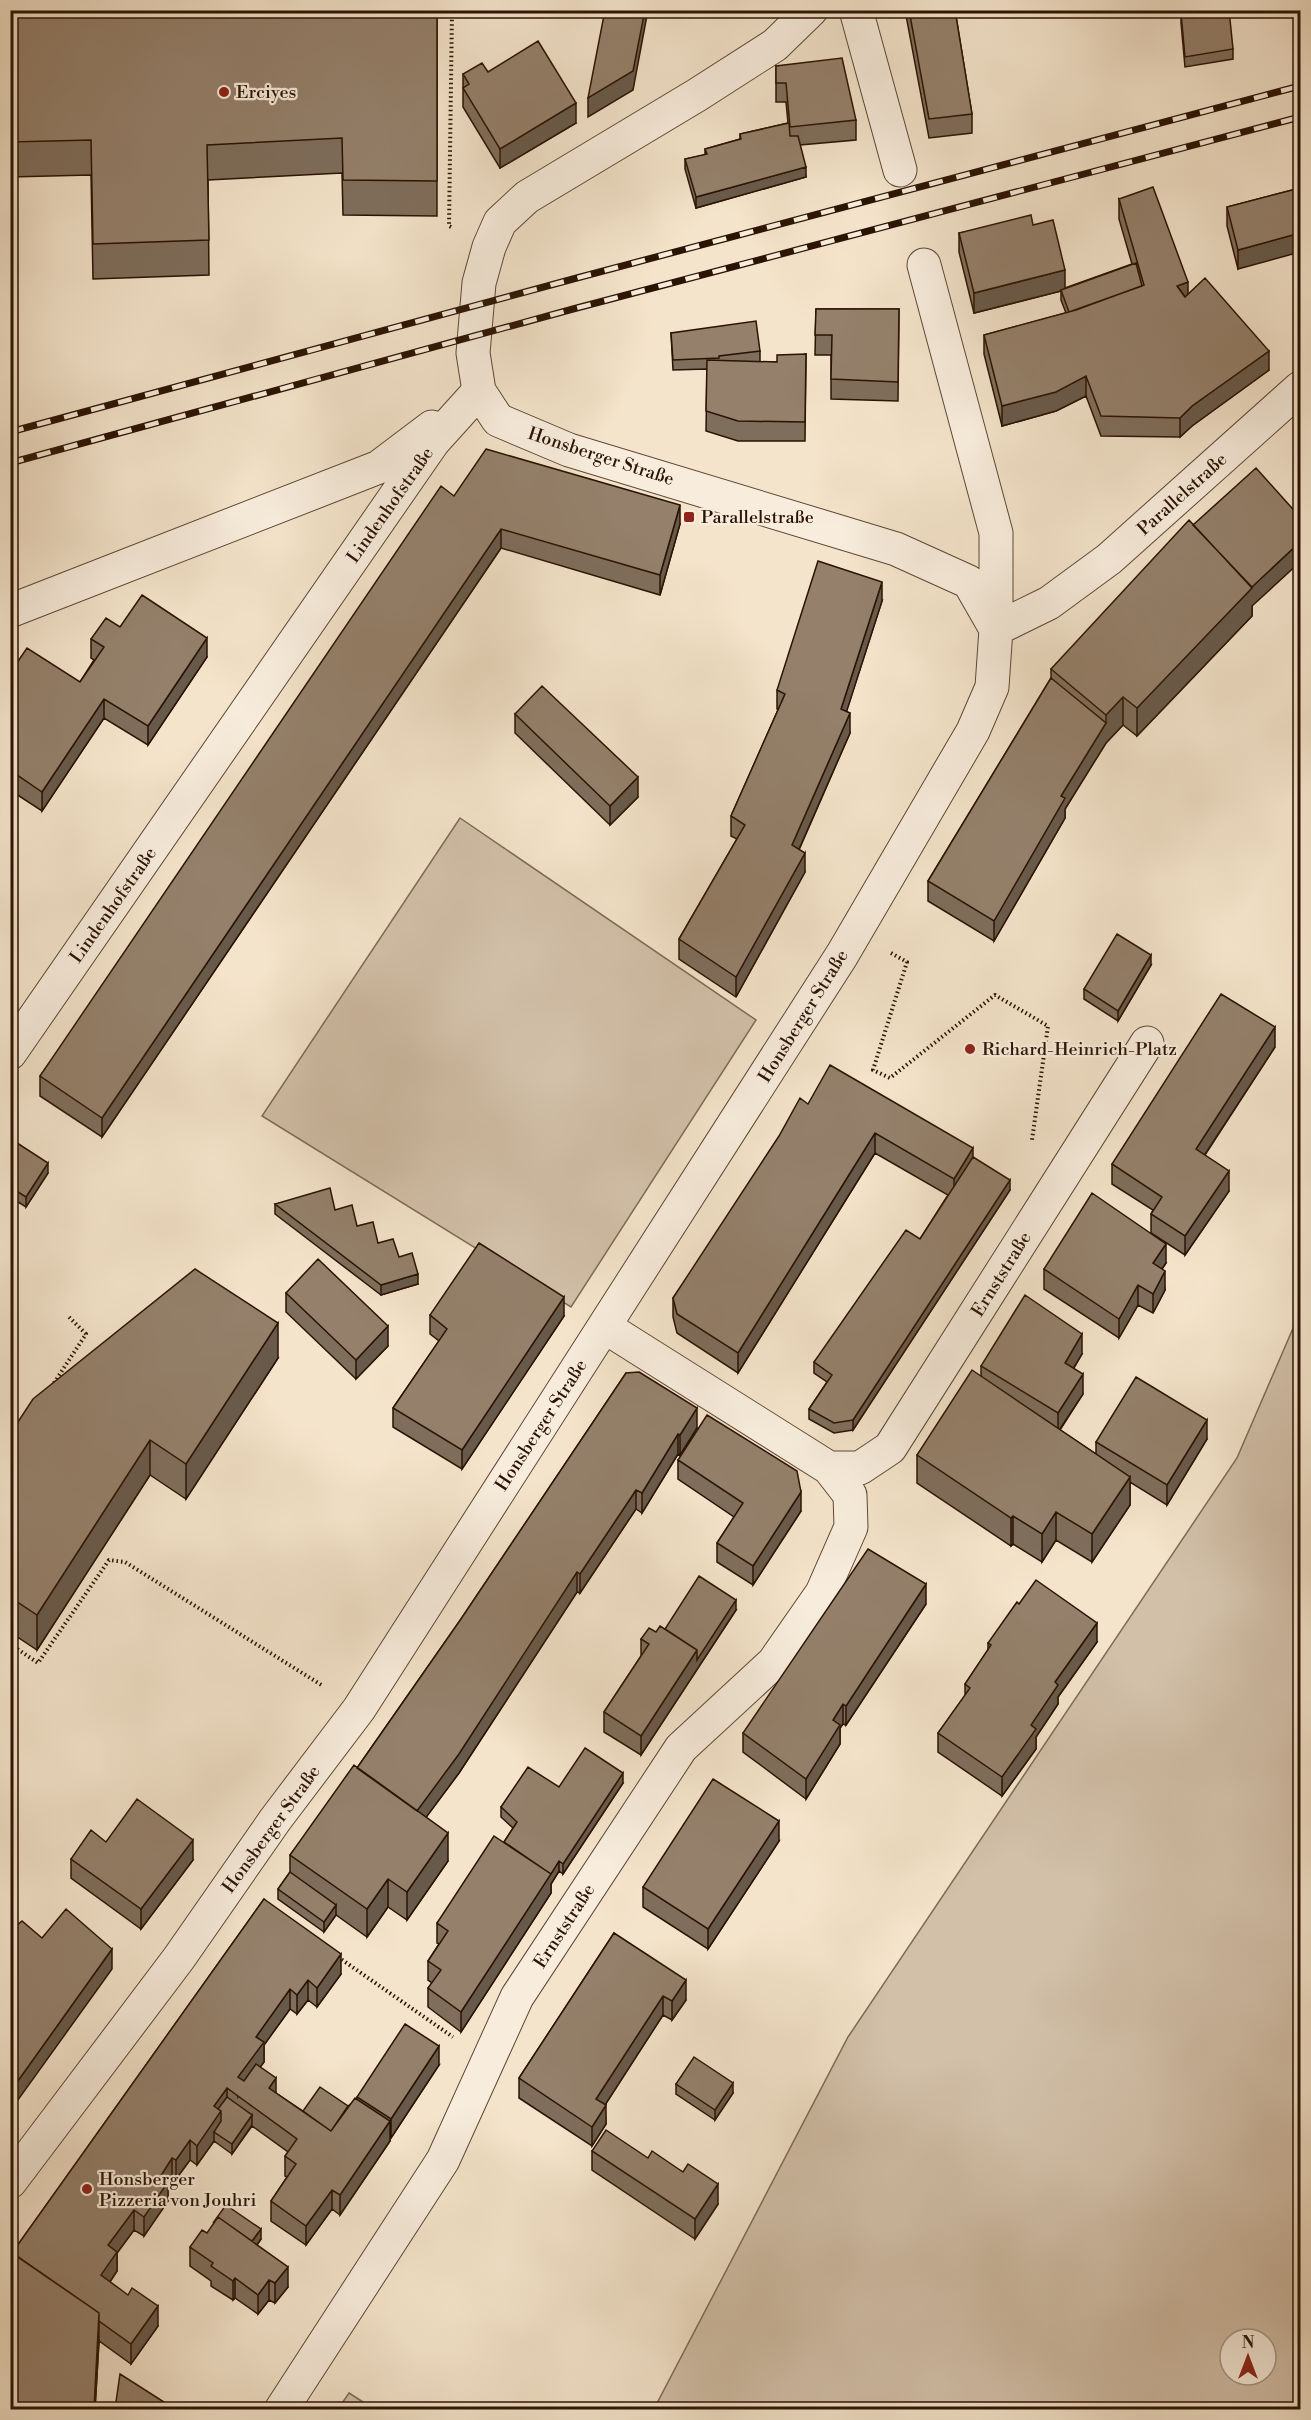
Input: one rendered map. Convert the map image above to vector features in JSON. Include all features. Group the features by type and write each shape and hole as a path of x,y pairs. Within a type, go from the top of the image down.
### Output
{"street":[{"name":"Honsberger Straße","path":"811,10 775,45 527,197 500,222 489,247 479,283 473,352 478,391 498,420 569,450 896,549 969,582 996,629"},
{"path":"856,10 900,170"},
{"name":"Honsberger Straße","path":"10,2182 180,1958 275,1820 359,1709 842,955 973,731 992,687 996,629 996,533 924,265"},
{"name":"Parallelstraße","path":"996,629 1048,603 1109,560 1300,388"},
{"name":"Lindenhofstraße","path":"10,610 379,467 478,391"},
{"name":"Lindenhofstraße","path":"10,1053 433,442 478,391"},
{"name":"Ernststraße","path":"829,1468 860,1468 890,1448 1147,1043"},
{"name":"Ernststraße","path":"280,2409 443,2160 517,1997 681,1748 774,1662 822,1593 851,1527 850,1495 829,1468 605,1327"}],"path":[{"path":"449,226 452,10"},
{"path":"892,1007 873,1070 890,1078 995,995 1048,1026 1032,1142"},
{"path":"48,1391 86,1334 68,1316"},
{"path":"10,1644 38,1663 109,1560 125,1562 359,1709"},
{"path":"336,1956 488,2061"}],"shaded area":[{"path":"460,818 756,1020 571,1307 262,1116"},
{"path":"1300,1312 1300,2409 654,2409 848,2037 1237,1458"},
{"path":"349,2393 374,2409 338,2409"}],"building":[{"name":"Erciyes","path":"10,10 437,10 437,181 343,180 342,138 207,145 209,240 93,244 91,140 10,142"},
{"path":"605,10 645,10 633,71 588,98"},
{"path":"909,10 955,10 972,114 929,119"},
{"path":"1229,10 1233,49 1185,57 1181,13"},
{"path":"538,41 576,103 500,149 463,88 469,84 463,74 482,63 488,72"},
{"path":"842,58 856,120 790,127 786,83 776,83 776,66"},
{"path":"789,123 790,136 798,136 806,167 696,197 685,159 707,154 705,149 741,139 740,134"},
{"path":"1153,187 1188,282 1177,286 1185,297 1205,278 1269,351 1192,406 1180,418 1101,416 1086,376 1056,392 1002,406 984,335 1076,310 1144,285 1119,199"},
{"path":"1300,188 1300,233 1238,250 1227,207"},
{"path":"1031,215 1033,225 1053,220 1065,270 974,293 959,233"},
{"path":"1136,263 1142,286 1069,312 1061,290"},
{"path":"816,309 899,309 898,382 831,379 832,335 815,335"},
{"path":"756,321 760,351 719,356 719,358 673,360 671,333"},
{"path":"806,354 805,422 738,421 706,411 707,360 777,362 777,355"},
{"path":"486,449 680,505 660,575 501,529 102,1118 40,1076 441,486 454,496"},
{"path":"1256,468 1300,517 1300,542 1252,587 1193,525"},
{"path":"1189,520 1252,588 1137,708 1123,697 1106,715 1051,669"},
{"path":"818,561 882,582 841,709 850,713 792,845 805,853 736,977 679,939 745,825 731,816 785,694 777,690"},
{"path":"142,595 207,638 148,726 104,699 42,792 10,770 10,673 27,648 80,682 104,647 91,639 106,618 120,627"},
{"path":"1051,678 1106,723 1061,796 1065,798 994,921 928,881"},
{"path":"542,686 638,777 610,806 515,714"},
{"path":"1117,934 1151,955 1118,1011 1084,989"},
{"path":"1221,994 1275,1027 1196,1149 1229,1171 1185,1236 1151,1214 1162,1197 1112,1164"},
{"path":"830,1065 973,1148 954,1179 875,1133 738,1353 677,1314 673,1298 779,1136 800,1098 808,1104"},
{"path":"14,1141 48,1163 26,1197 10,1187 10,1145"},
{"path":"973,1157 1010,1180 853,1420 834,1423 809,1409 832,1375 814,1362 906,1230 920,1239"},
{"path":"330,1188 335,1210 352,1205 357,1226 373,1222 378,1243 393,1239 399,1257 412,1253 418,1274 381,1285 275,1204"},
{"path":"1092,1193 1166,1244 1153,1263 1165,1271 1153,1294 1138,1285 1119,1319 1044,1269"},
{"path":"479,1243 564,1297 462,1450 393,1408 447,1329 430,1315"},
{"path":"318,1259 388,1326 356,1360 286,1293"},
{"path":"195,1269 278,1323 186,1464 150,1440 37,1615 10,1597 10,1434 33,1399"},
{"path":"1025,1295 1082,1334 1065,1363 1083,1374 1058,1413 981,1366"},
{"path":"972,1370 1130,1477 1092,1534 1056,1512 1042,1534 1013,1516 1011,1518 917,1455"},
{"path":"639,1372 697,1408 680,1435 678,1434 642,1493 636,1490 580,1574 577,1572 459,1754 417,1811 357,1768 461,1619 626,1373"},
{"path":"1136,1377 1207,1420 1167,1485 1096,1442"},
{"path":"707,1415 797,1471 801,1492 753,1566 717,1543 743,1503 678,1460"},
{"path":"868,1549 926,1584 846,1706 843,1704 833,1720 840,1725 806,1779 743,1733"},
{"path":"699,1576 736,1600 697,1660 697,1650 665,1629"},
{"path":"1036,1580 1097,1623 1055,1682 1058,1685 1031,1725 1036,1729 1002,1777 938,1733 970,1688 965,1684 991,1645 988,1643"},
{"path":"660,1626 697,1650 641,1736 604,1712 649,1644 641,1639 649,1628 656,1632"},
{"path":"585,1748 623,1773 563,1864 559,1861 551,1874 504,1842 517,1822 501,1807 528,1767 559,1787"},
{"path":"354,1765 448,1833 407,1892 388,1879 367,1909 290,1855"},
{"path":"713,1779 779,1821 708,1929 643,1887"},
{"path":"137,1799 193,1840 141,1909 71,1859 91,1830 106,1842"},
{"path":"494,1836 551,1874 461,2012 428,1988 441,1970 428,1961 448,1931 437,1923"},
{"path":"290,1872 336,1905 324,1922 278,1889"},
{"path":"264,1899 341,1954 317,1988 308,1980 297,1995 290,1989 256,2037 264,2042 238,2077 244,2081 256,2064 276,2078 269,2088 331,2131 355,2098 390,2121 340,2195 332,2190 306,2226 271,2201 296,2164 285,2156 297,2139 227,2088 214,2106 221,2111 197,2146 190,2140 176,2160 172,2158 160,2177 168,2182 144,2217 134,2210 108,2245 117,2252 101,2275 128,2295 132,2288 158,2306 131,2344 99,2321 99,2313 12,2253"},
{"path":"66,1909 112,1949 10,2092 10,1931 22,1921 42,1938"},
{"path":"614,1933 686,1980 672,2001 663,1996 596,2099 606,2105 592,2127 519,2078"},
{"path":"405,2024 439,2046 391,2119 357,2097"},
{"path":"694,2057 733,2083 715,2110 676,2084"},
{"path":"320,2087 348,2106 331,2131 303,2111"},
{"path":"227,2097 252,2115 232,2144 214,2132 221,2121 221,2111 218,2109"},
{"path":"606,2130 648,2158 652,2151 683,2172 688,2164 718,2184 695,2219 592,2151"},
{"path":"226,2205 261,2229 252,2241 218,2217 213,2223"},
{"path":"218,2217 288,2267 275,2283 269,2280 258,2295 235,2278 233,2281 211,2266 213,2263 190,2247 202,2230 207,2233"},
{"path":"10,2251 99,2313 94,2408 10,2402"},
{"path":"120,2374 175,2409 115,2409"}],"railway":[{"path":"10,432 573,279 1300,86"},
{"path":"10,463 573,309 1300,117"}],"place":[{"name":"Erciyes","path":"224,92"},
{"name":"Parallelstraße","path":"689,517"},
{"name":"Richard-Heinrich-Platz","path":"970,1049"},
{"name":"Honsberger Pizzeria von Jouhri","path":"87,2189"}]}
